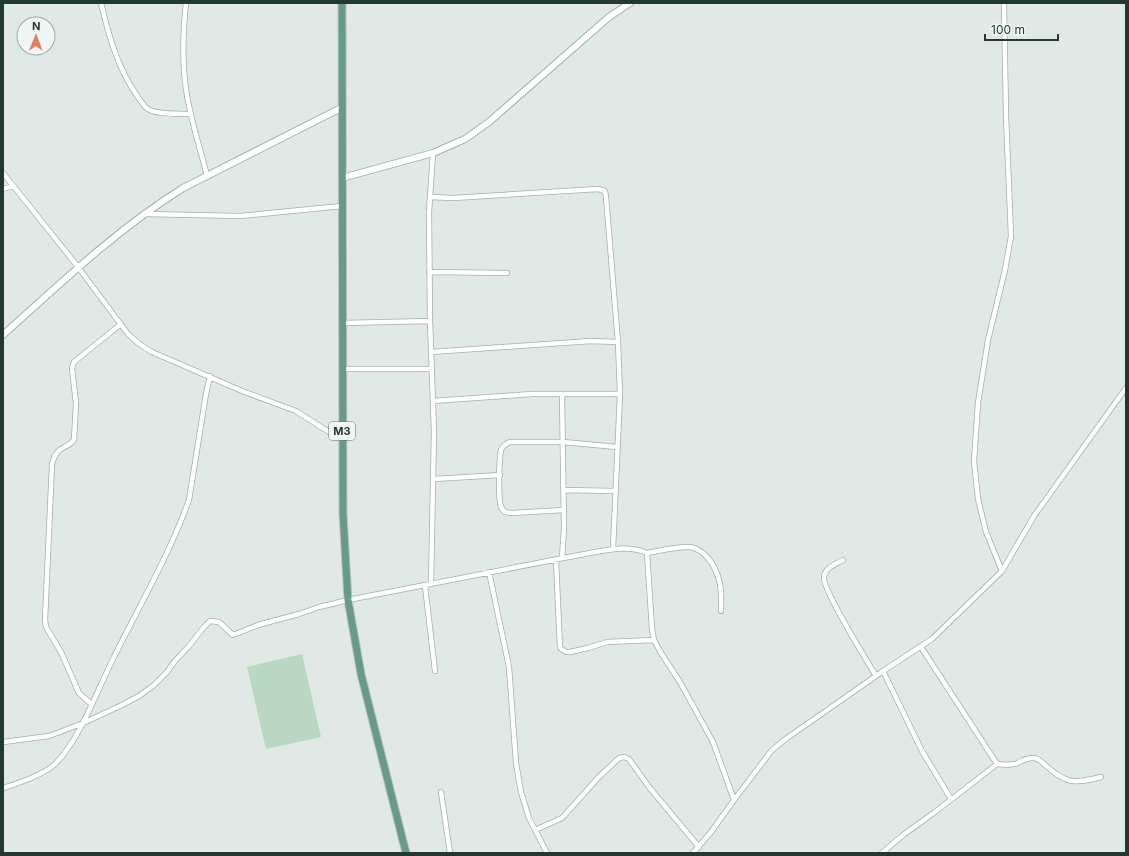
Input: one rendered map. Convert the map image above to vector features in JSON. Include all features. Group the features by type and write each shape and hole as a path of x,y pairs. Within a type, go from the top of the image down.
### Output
{"main road":[{"name":"M3","path":"342,3 342,441 344,542 348,600 361,674 406,853"}],"street":[{"path":"101,3 108,34 116,56 130,86 147,109 167,113 190,114"},
{"path":"186,3 184,58 186,87 190,114 207,176"},
{"path":"342,178 433,153 477,132 548,72 608,17 630,3"},
{"path":"1002,571 986,532 978,500 974,461 978,403 988,340 1005,270 1011,236 1006,116 1004,3"},
{"path":"3,335 100,248 183,188 341,108"},
{"path":"431,584 434,479 429,272 430,197 433,153"},
{"path":"3,173 78,267 128,334 138,343 152,352 296,411 342,441"},
{"path":"3,189 13,186"},
{"path":"430,197 453,198 598,189 605,192 618,342 620,394 615,491 614,549"},
{"path":"145,214 240,216 342,206"},
{"path":"429,272 507,273"},
{"path":"343,323 430,321"},
{"path":"91,704 79,693 61,652 46,627 44,620 52,464 59,449 70,444 74,440 76,404 72,368 74,362 121,324"},
{"path":"431,352 590,341 618,342"},
{"path":"343,369 431,369"},
{"path":"3,788 36,776 55,765 69,748 82,724 160,567 189,500 210,376"},
{"path":"693,853 711,832 772,750 883,671 932,639 1002,571 1034,516 1126,388"},
{"path":"562,394 564,490 562,558"},
{"path":"433,401 508,395 620,394"},
{"path":"564,510 505,512 501,508 500,475 502,449 505,444 510,442 563,442 617,447"},
{"path":"434,479 500,475"},
{"path":"564,490 615,491"},
{"path":"3,742 49,736 82,724 122,706 153,686 167,672 204,626 210,621 219,622 233,635 258,625 319,607 489,572 614,549 634,549 647,553 690,547 697,549 704,554 714,565 719,576 722,596 721,611"},
{"path":"647,553 654,640 680,682 713,742 734,800"},
{"path":"556,560 560,648 562,650 570,652 607,642 654,640"},
{"path":"843,560 827,570 824,577 826,585 837,608 876,676"},
{"path":"489,572 509,667 516,763 521,792 529,818 547,853"},
{"path":"425,586 435,671"},
{"path":"921,647 997,764"},
{"path":"883,671 922,751 951,799"},
{"path":"535,830 562,818 618,758 624,757 629,759 649,787 699,846"},
{"path":"882,853 997,764 1014,764 1029,758 1034,758 1039,759 1064,780 1088,780 1101,777"},
{"path":"441,792 450,853"}],"green space":[{"path":"302,654 321,737 266,749 247,667"}]}
